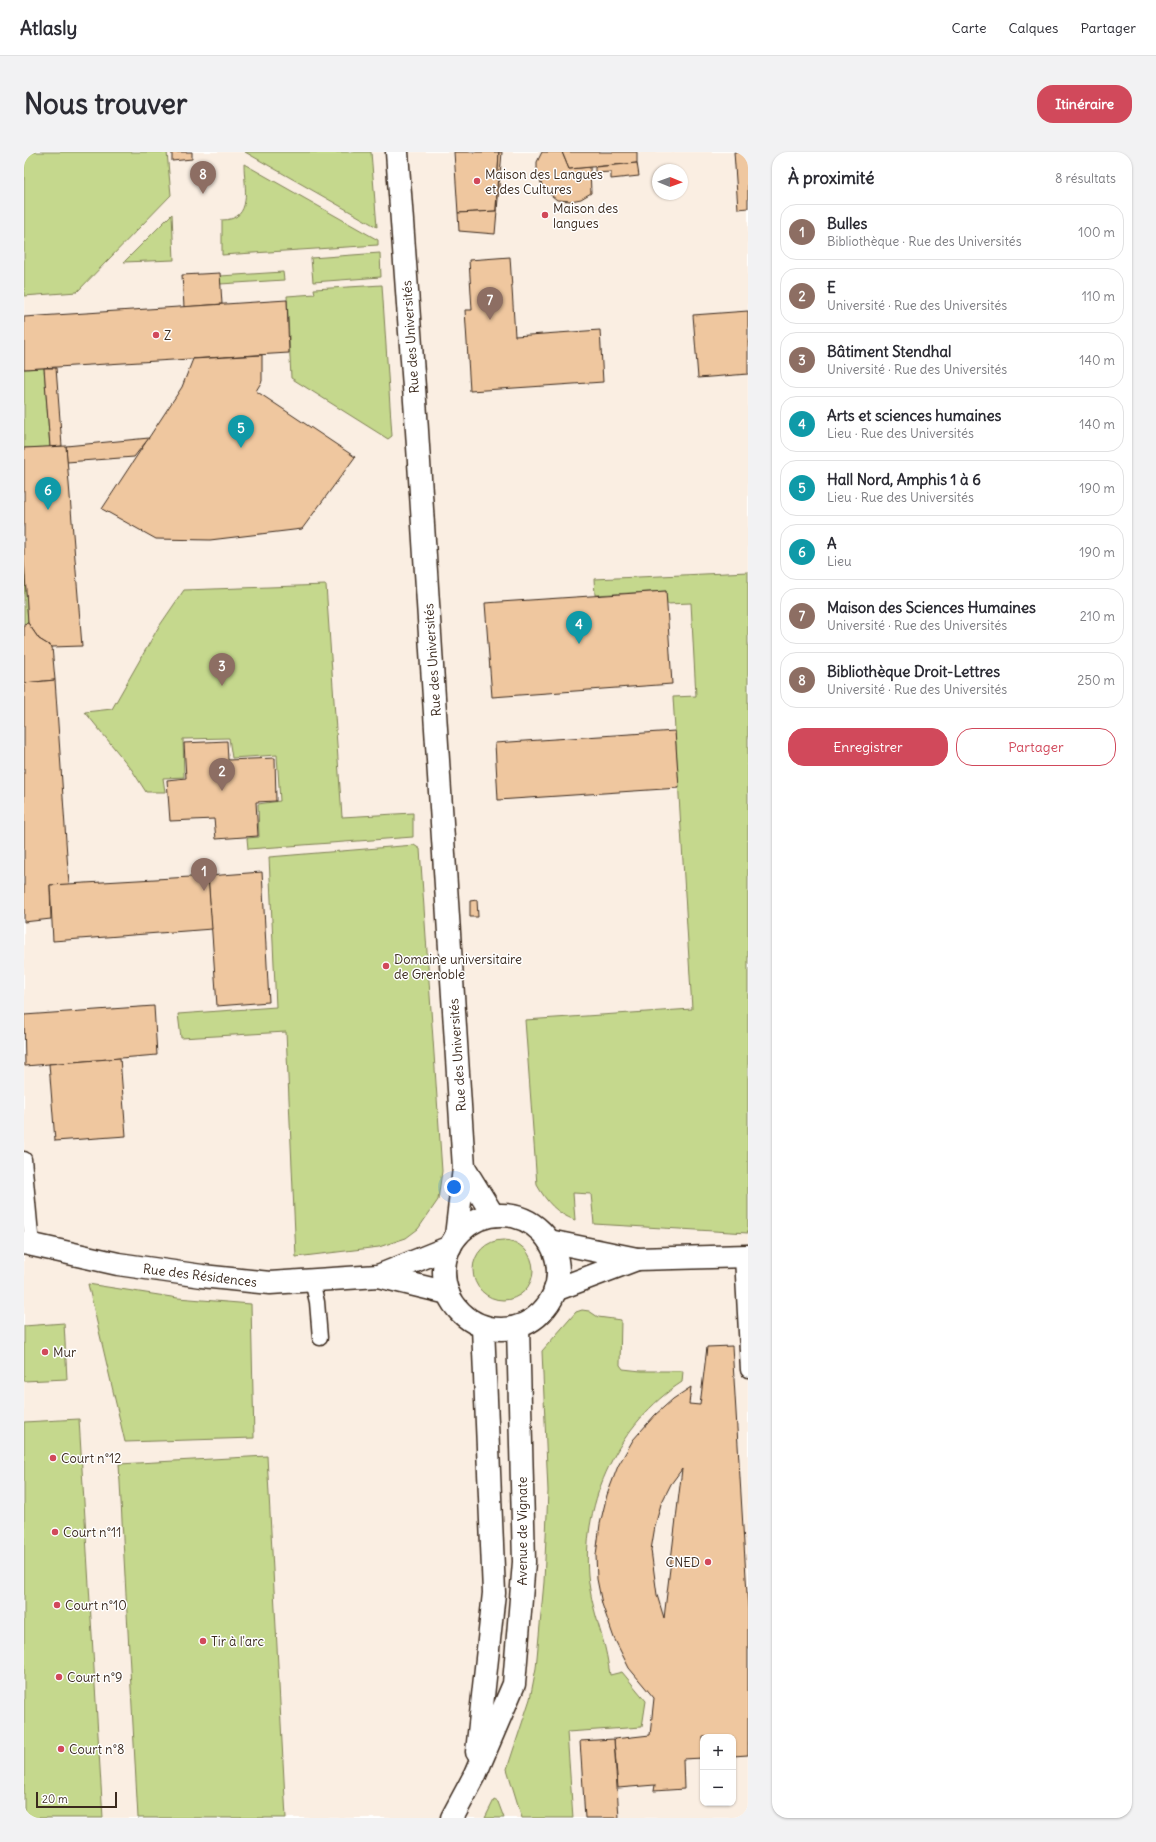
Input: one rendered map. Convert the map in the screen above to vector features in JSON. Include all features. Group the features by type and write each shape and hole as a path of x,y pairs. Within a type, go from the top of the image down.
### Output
{"street":[{"name":"Rue des Universités","path":"397,152 418,446 464,1168 453,1242"},
{"name":"Rue des Universités","path":"464,1168 493,1215"},
{"path":"493,1215 507,1215 521,1218 532,1224 549,1241 556,1256 558,1274 555,1290 547,1306 534,1319 518,1327 501,1330 483,1327 470,1321 457,1309 448,1293 444,1278 445,1262 453,1242 467,1226 479,1219 493,1215"},
{"path":"549,1241 637,1259 745,1257"},
{"name":"Rue des Résidences","path":"378,1276 453,1242"},
{"name":"Rue des Résidences","path":"28,1244 118,1264 202,1276 270,1283 378,1276 448,1293"},
{"path":"555,1290 637,1259"},
{"name":"Avenue de Vignate","path":"475,1775 494,1593 483,1327"},
{"name":"Avenue de Vignate","path":"452,1818 475,1775 514,1684 524,1562 518,1327"}],"lane":[{"path":"24,1159 28,1244"},
{"path":"745,1257 748,1370"},
{"path":"312,1281 317,1302 320,1338"}],"shaded area":[{"name":"Domaine universitaire de Grenoble","path":"24,152 748,152 748,1818 24,1818"}],"green space":[{"path":"24,152 167,152 171,195 77,292 24,296"},
{"path":"245,152 371,152 377,227"},
{"path":"244,164 378,240 378,245 222,255 222,220 232,219 239,214 245,201"},
{"path":"172,214 174,260 124,262"},
{"path":"380,253 381,277 313,282 311,258"},
{"path":"283,272 284,280 220,284 220,276"},
{"path":"382,285 392,436 388,439 291,378 287,296 315,294 314,289"},
{"path":"44,368 50,447 24,448 24,369"},
{"path":"24,558 28,623 24,624"},
{"path":"748,572 748,1233 594,1224 591,1194 573,1193 575,1220 557,1211 537,1185 525,1020 692,1009 673,697 696,696 691,603 667,604 666,591 595,595 594,579"},
{"path":"326,585 342,817 413,813 413,837 248,849 247,838 259,837 258,804 280,801 277,755 232,758 229,738 183,739 184,777 163,778 165,792 146,792 132,770 85,712 112,709 158,628 184,590"},
{"path":"414,845 420,849 442,1171 438,1200 418,1229 406,1238 379,1247 296,1257 286,1032 181,1038 178,1014 276,1007 269,857"},
{"path":"497,1240 509,1240 520,1245 528,1253 533,1264 531,1282 520,1295 509,1300 497,1300 486,1295 478,1287 473,1276 473,1264 478,1253 486,1245"},
{"path":"88,1284 178,1298 251,1304 254,1438 125,1442"},
{"path":"582,1310 589,1311 598,1317 621,1320 620,1365 623,1369 641,1371 683,1371 682,1382 660,1399 640,1419 623,1441 609,1466 598,1492 591,1519 588,1547 588,1575 595,1614 605,1646 610,1675 622,1672 646,1701 642,1727 567,1732 573,1818 522,1818 507,1769 530,1699 536,1668 544,1582 548,1491 542,1351 576,1312"},
{"name":"Mur","path":"64,1323 67,1379 24,1381 24,1326"},
{"path":"79,1419 103,1818 24,1818 24,1422"},
{"name":"Tir à l'arc","path":"267,1456 286,1818 138,1818 119,1464"},
{"path":"494,1800 498,1802 504,1818 485,1818"}],"building":[{"path":"172,152 192,152 192,159 172,161"},
{"name":"Maison des Langues et des Cultures","path":"454,152 499,152 496,211 458,213"},
{"path":"499,152 502,152 495,234 459,231 458,213 496,211"},
{"path":"542,152 562,152 569,169 590,167 591,193 581,199 571,201 557,200 547,192 541,183 537,172 537,162"},
{"name":"Maison des Langues et des Cultures","path":"562,152 637,152 637,163 569,169"},
{"path":"734,152 748,152 748,208 738,209"},
{"path":"637,163 639,176 611,179 611,172 595,173 595,167"},
{"path":"510,257 515,336 600,330 603,382 470,391 465,310 472,310 469,260"},
{"path":"220,273 222,304 184,307 182,275"},
{"name":"Z","path":"287,300 289,353 24,369 24,317"},
{"path":"748,311 748,374 698,378 693,315"},
{"path":"262,355 262,381 256,391 355,457 302,529 210,540 156,539 102,509 182,387 193,359"},
{"path":"44,368 56,368 62,446 50,447"},
{"path":"149,438 134,457 67,462 66,446"},
{"path":"66,446 82,646 52,647 39,639 28,623 24,558 24,448"},
{"path":"666,591 672,684 492,697 485,603"},
{"path":"28,623 39,639 52,647 55,680 24,683 24,624"},
{"path":"55,680 69,885 50,885 51,919 24,922 24,683"},
{"path":"675,731 679,788 498,800 495,743"},
{"path":"227,741 228,760 275,758 276,801 256,802 258,836 216,839 214,819 170,821 167,780 186,778 184,743"},
{"path":"262,872 269,1002 217,1006 208,876"},
{"path":"208,876 212,929 53,941 50,885"},
{"path":"477,900 478,917 470,917 470,901"},
{"path":"154,1006 157,1055 25,1066 24,1015"},
{"path":"120,1058 126,1136 55,1141 49,1064"},
{"name":"CNED","path":"732,1346 748,1610 748,1755 736,1756 736,1734 700,1734 700,1758 683,1759 684,1789 654,1791 655,1785 618,1788 614,1739 650,1735 654,1698 629,1668 614,1638 602,1604 597,1579 596,1555 600,1524 607,1495 618,1466 633,1440 655,1415 673,1399 691,1387 689,1404 700,1405 707,1347","holes":["682,1469 664,1618 657,1595 651,1550 655,1526 661,1504 671,1484"]},
{"path":"614,1739 619,1818 585,1818 580,1741"}],"place":[{"name":"Maison des Langues et des Cultures","path":"477,181"},
{"name":"Bibliothèque Droit-Lettres","path":"203,194"},
{"name":"Maison des langues","path":"545,215"},
{"name":"Maison des Sciences Humaines","path":"490,320"},
{"name":"Z","path":"156,335"},
{"name":"Hall Nord, Amphis 1 à 6","path":"241,448"},
{"name":"A","path":"48,510"},
{"name":"Arts et sciences humaines","path":"579,644"},
{"name":"Bâtiment Stendhal","path":"222,686"},
{"name":"E","path":"222,791"},
{"name":"Bulles","path":"204,891"},
{"name":"Domaine universitaire de Grenoble","path":"386,966"},
{"name":"Mur","path":"45,1352"},
{"name":"Court n°12","path":"53,1458"},
{"name":"Court n°11","path":"55,1532"},
{"name":"CNED","path":"708,1562"},
{"name":"Court n°10","path":"57,1605"},
{"name":"Tir à l'arc","path":"203,1641"},
{"name":"Court n°9","path":"59,1677"},
{"name":"Court n°8","path":"61,1749"}]}
